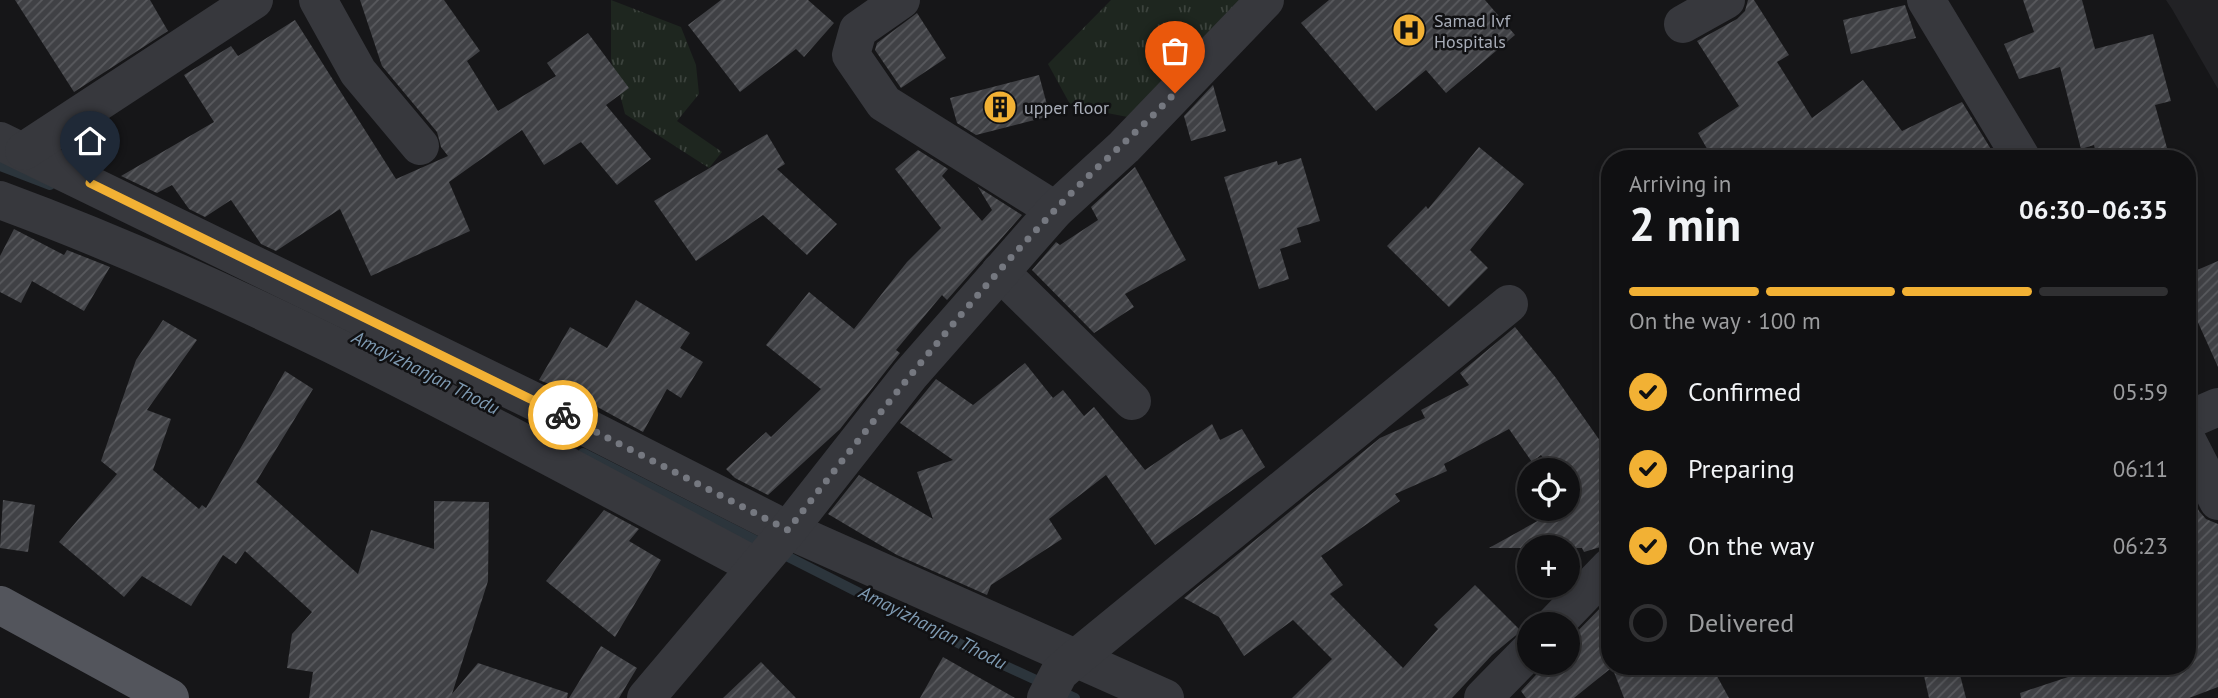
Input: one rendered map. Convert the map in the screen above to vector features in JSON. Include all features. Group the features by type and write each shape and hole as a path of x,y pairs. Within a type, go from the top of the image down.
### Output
{"main road":[{"path":"0,605 151,694"}],"street":[{"path":"12,146 254,0"},
{"path":"318,0 358,72 420,146"},
{"path":"901,0 858,30 850,55 870,85 884,103 1055,210"},
{"path":"646,698 788,530 910,375 1000,272 1055,210 1124,147 1265,0"},
{"path":"1683,24 1726,0"},
{"path":"1926,0 2017,150"},
{"path":"12,146 556,412 788,530 1060,677 1165,698"},
{"path":"0,200 97,236 382,369 755,566"},
{"path":"1000,272 1132,401"},
{"path":"1060,677 1510,304"},
{"path":"2196,417 2218,407"},
{"path":"2196,458 2218,501"},
{"path":"1567,612 1601,576"},
{"path":"1483,698 1517,663"}],"shaded area":[{"path":"2166,0 2218,0 2218,89 2172,9"}],"green space":[{"path":"611,0 681,27 696,65 699,94 677,121 722,152 709,168 625,114 611,60"},
{"path":"1111,0 1249,0 1138,119 1071,106 1048,64"}],"building":[{"path":"15,0 150,0 168,31 74,92"},
{"path":"360,0 444,0 480,51 467,61 498,111 556,76 547,63 588,33 629,88 606,105 651,159 617,185 581,142 544,165 522,130 449,182 470,231 371,276 340,209 276,251 261,244 231,200 205,217 189,209 172,185 157,193 121,176 214,122 184,75 231,46 238,56 295,20 396,179 448,156 441,147 437,132 382,66"},
{"path":"721,0 808,0 834,23 804,57 796,49 740,92 688,25"},
{"path":"1329,0 1485,0 1515,35 1446,93 1426,70 1376,111 1301,23"},
{"path":"1748,0 1754,0 1789,55 1777,62 1812,118 1863,80 1902,131 1962,102 1991,150 1708,150 1698,133 1739,106 1697,41 1737,19 1745,11"},
{"path":"2023,0 2082,0 2095,49 2153,34 2171,101 2155,105 2168,150 2095,150 2094,145 2081,149 2060,67 2019,79 2004,44 2034,32"},
{"path":"1905,5 1916,38 1851,54 1843,20"},
{"path":"917,13 946,58 901,88 875,50 877,43"},
{"name":"upper floor","path":"1039,75 1050,116 976,135 957,123 950,98"},
{"path":"1213,85 1226,131 1191,141 1184,116"},
{"path":"767,134 785,164 777,169 837,224 807,255 763,215 696,261 654,201"},
{"path":"1479,147 1524,184 1470,250 1488,268 1449,307 1387,246 1426,206 1428,209"},
{"path":"918,150 948,169 942,176 982,221 992,210 978,187 1022,215 947,300 942,295 896,350 900,353 840,429 768,495 735,478 726,469 766,432 771,437 821,389 766,345 809,292 854,329 907,262 941,228 895,169"},
{"path":"1301,158 1320,221 1297,228 1301,242 1280,249 1289,279 1259,289 1224,177 1277,161 1278,165"},
{"path":"1135,167 1186,260 1125,294 1134,307 1094,333 1032,270 1056,242 1060,245 1098,220 1091,207"},
{"path":"14,229 64,255 67,250 110,267 84,311 32,281 21,303 0,292 0,256"},
{"path":"2218,261 2218,367 2196,318 2196,271"},
{"path":"636,300 690,333 680,348 703,362 681,398 667,389 643,432 572,393 539,380 570,327 607,348"},
{"path":"163,320 197,340 147,410 171,419 153,470 199,509 202,505 206,508 285,371 313,389 256,482 358,574 371,530 434,549 434,501 489,502 488,581 452,694 478,663 568,693 567,698 309,698 313,672 287,668 292,634 312,612 245,551 236,564 223,555 191,606 142,576 124,597 59,542 117,474 101,461 136,360"},
{"path":"1515,327 1556,378 1601,442 1601,547 1584,552 1580,548 1580,535 1517,535 1517,548 1489,548 1537,521 1580,521 1580,458 1543,458 1541,455 1529,458 1509,429 1444,464 1447,471 1395,494 1400,501 1321,556 1343,585 1330,594 1403,668 1438,629 1434,625 1475,585 1517,627 1517,634 1492,655 1452,698 1292,698 1332,659 1293,620 1244,656 1219,617 1184,598 1380,438 1425,418 1421,410 1469,385 1460,373"},
{"path":"1025,363 1053,398 1063,390 1084,416 1094,407 1145,470 1212,424 1220,440 1242,429 1265,467 1155,545 1106,475 1049,519 1062,539 991,585 987,595 897,555 828,514 859,475 933,519 917,472 953,460 900,423 936,379 973,405"},
{"path":"3,500 35,505 28,552 0,548"},
{"path":"2196,505 2206,519 2218,524 2218,687 2189,698 2021,698 2020,693 2074,675 2196,675"},
{"path":"604,510 639,529 629,541 661,560 615,637 546,581"},
{"path":"1601,607 1603,675 1574,698 1526,698 1521,691 1536,675 1580,675 1580,629"},
{"path":"601,646 637,668 619,698 569,698"},
{"path":"943,657 1015,698 920,698"},
{"path":"761,662 796,698 723,698"},
{"path":"1615,675 1716,675 1729,698 1624,698"},
{"path":"1924,675 1960,675 1966,698 1929,698"}],"waterway":[{"name":"Amayizhanjan Thodu","path":"0,166 50,185"},
{"name":"Amayizhanjan Thodu","path":"583,453 984,656 1075,698"}],"way so far":[{"path":"563,415 788,530 910,375 1055,210 1124,147 1175,93"}],"place":[{"name":"Samad Ivf Hospitals","path":"1409,30"},
{"name":"upper floor","path":"1000,107"}],"route":[{"path":"90,183 563,415"}]}
